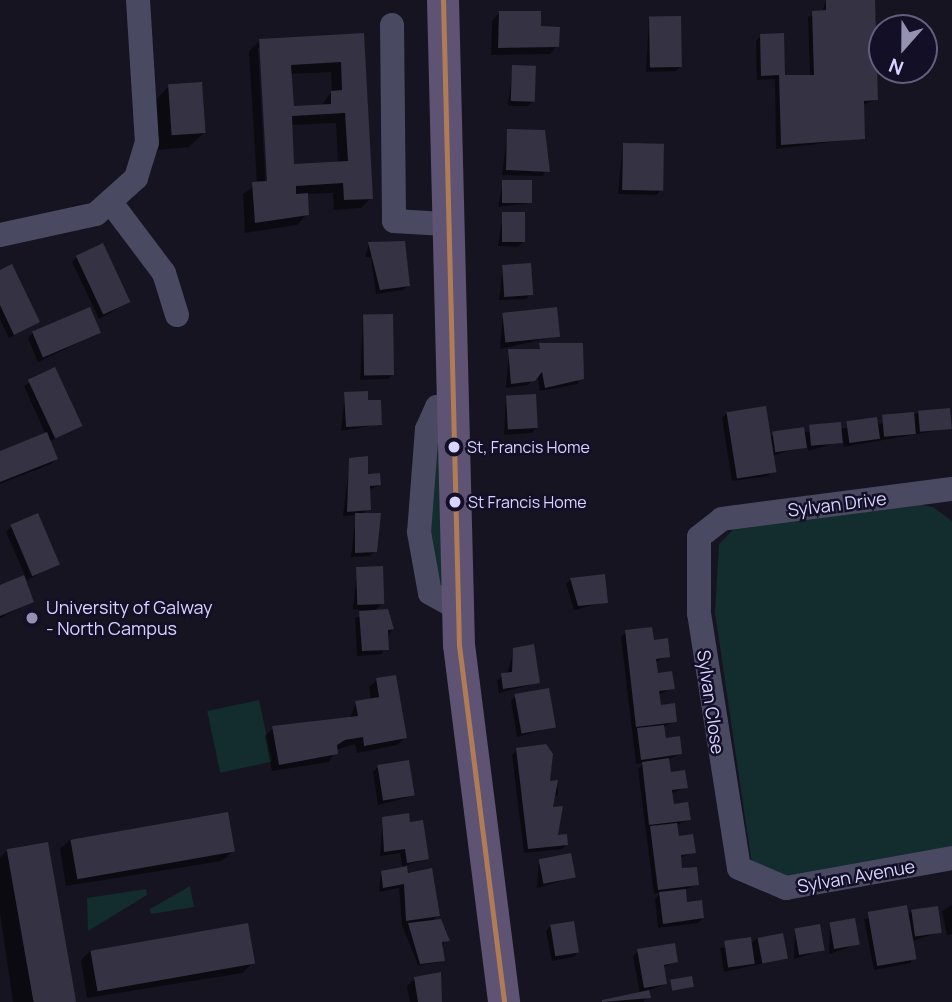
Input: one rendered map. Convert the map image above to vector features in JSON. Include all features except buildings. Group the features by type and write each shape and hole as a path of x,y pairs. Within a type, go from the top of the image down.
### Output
{"main road":[{"path":"443,0 445,223 457,608 465,726 504,1002"}],"street":[{"path":"12,231 81,220 112,204 136,178 147,143 138,0"},
{"path":"392,25 394,221 445,223"},
{"path":"112,204 164,273 177,315"},
{"name":"Sylvan Drive","path":"722,519 952,489"},
{"name":"Sylvan Close","path":"722,519 699,534 699,613 735,864 761,883"},
{"name":"Sylvan Avenue","path":"761,883 786,888 952,858"}],"green space":[{"path":"438,432 442,592 427,533"},
{"path":"916,504 933,507 952,521 952,847 784,877 752,865 715,612 719,544 735,528"},
{"path":"259,700 272,762 220,773 207,711"},
{"path":"190,886 194,907 151,914 150,909"},
{"path":"146,889 147,895 88,931 87,898"}],"transit line":[{"path":"443,0 459,645 504,1002"}],"place":[{"name":"St, Francis Home","path":"454,447"},
{"name":"St Francis Home","path":"455,502"},
{"name":"University of Galway - North Campus","path":"32,618"}]}
